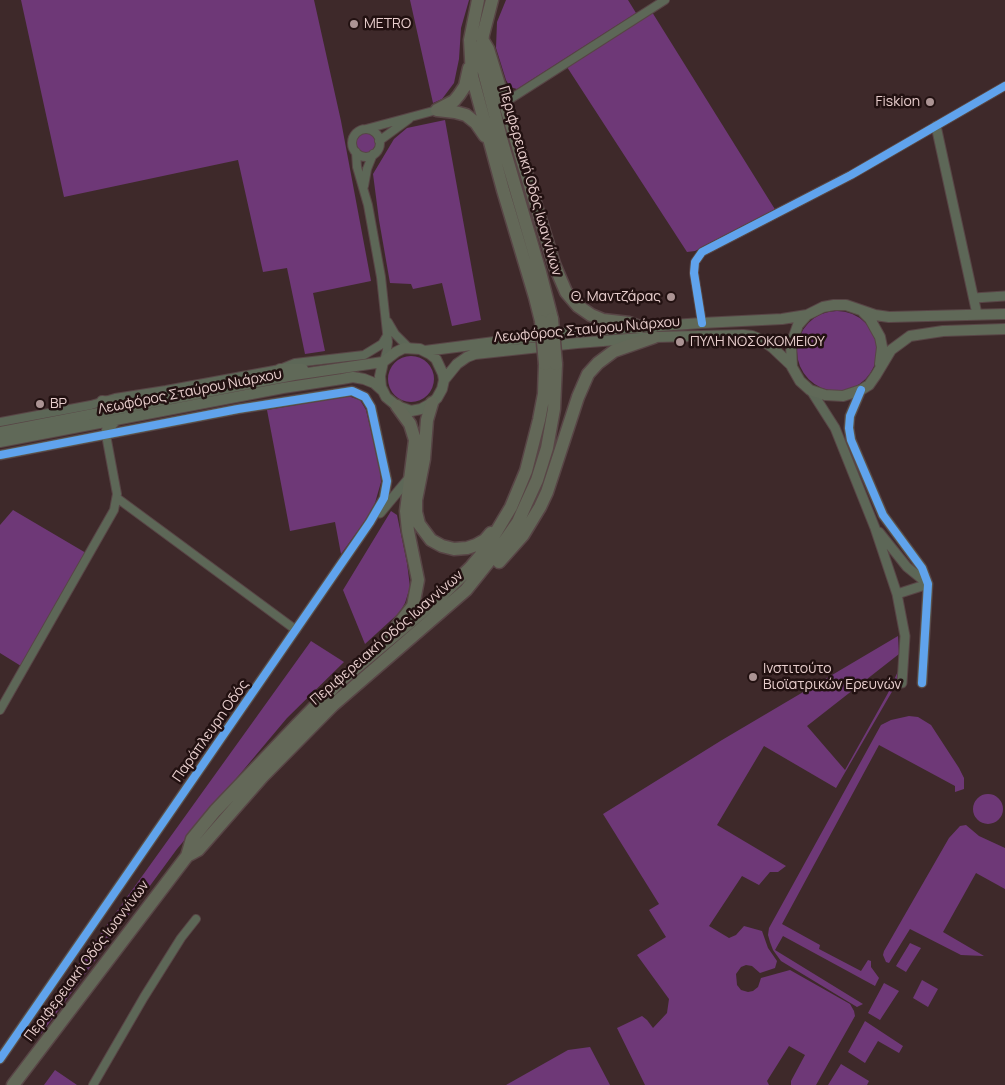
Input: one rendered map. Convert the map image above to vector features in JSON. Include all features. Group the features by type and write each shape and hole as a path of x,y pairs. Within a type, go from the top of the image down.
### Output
{"highway":[{"name":"Περιφερειακή Οδός Ιωαννίνων","path":"478,0 470,40 470,60 475,90 536,297 546,320"},
{"name":"Περιφερειακή Οδός Ιωαννίνων","path":"187,856 198,850 257,783 333,705 475,581 518,522 537,480 552,424 556,386 551,364 543,280 525,226 482,61 482,39 492,0"},
{"path":"482,39 488,49 554,264 566,292 578,306 591,315 603,320 629,323 640,327"},
{"path":"437,110 454,101 465,86 470,60"},
{"path":"437,110 460,113 471,118 482,130 492,149"},
{"path":"475,581 493,567 516,544 540,507 582,385 592,369 605,357 621,347 654,337"},
{"name":"Περιφερειακή Οδός Ιωαννίνων","path":"12,1085 187,856 192,839 253,771 339,682 440,597 470,568 493,539 522,483 534,446 551,364"},
{"path":"432,403 427,420 424,458 416,500 416,512 422,529 431,540 442,546 454,549 466,548 485,540 505,519"},
{"path":"380,648 408,613 417,591 418,575 406,519 415,440 410,424 397,406"}],"main road":[{"name":"Λεωφόρος Σταύρου Νιάρχου","path":"425,351 532,336 640,327 782,319 807,315 818,309 834,305 846,305 883,316 903,318 1005,314"},
{"path":"862,311 870,319 880,337 882,347 879,371"},
{"path":"792,367 791,354 794,334 798,325 807,315"},
{"path":"812,392 842,396 861,390 874,380 891,350 910,336 936,331 1005,329"},
{"name":"Λεωφόρος Σταύρου Νιάρχου","path":"444,380 457,364 475,354 577,342 654,337 743,335 762,340 773,348 792,367 800,381 812,392"},
{"path":"409,348 425,351 435,357 442,368 444,380 442,389 432,403 421,409 411,411 390,402 383,391 380,376 383,362 396,352 409,348"},
{"name":"Λεωφόρος Σταύρου Νιάρχου","path":"0,432 313,372 383,362"},
{"path":"280,369 300,368 313,372"},
{"name":"Λεωφόρος Σταύρου Νιάρχου","path":"0,442 283,388 348,378 364,379 374,383 383,391"},
{"path":"102,402 137,406"},
{"path":"106,435 115,420"}],"street":[{"path":"504,103 665,0"},
{"path":"702,323 694,273 695,262 702,252 834,184 1005,86"},
{"path":"383,362 388,350 386,312 364,186 357,167 356,152 352,145 353,137 358,131 437,110"},
{"path":"364,186 367,169 380,140 413,116"},
{"path":"936,126 976,314"},
{"path":"366,129 373,131 380,140"},
{"path":"356,152 366,157 373,154"},
{"path":"974,298 1005,296"},
{"path":"386,312 391,329 409,348"},
{"path":"0,422 115,398 280,369 295,363 364,355 372,352 382,344 388,334"},
{"path":"861,390 850,416 851,440 883,515 922,568 928,584 922,683"},
{"name":"Παράπλευρη Οδός","path":"0,1059 373,517 384,498 387,481 373,412 368,401 358,393 344,391 106,435"},
{"path":"812,392 835,428 875,528 897,594 905,636 902,683"},
{"path":"0,455 106,435 117,498 113,513 0,710"},
{"path":"373,517 383,510 410,477"},
{"path":"117,498 296,630"},
{"path":"875,528 907,567 928,584"},
{"path":"897,594 928,584"},
{"path":"93,1085 144,997 181,938 196,919"}],"shaded area":[{"path":"21,0 314,0 341,121 371,281 313,293 325,351 305,354 287,268 263,272 238,160 64,197"},
{"path":"410,0 469,0 461,28 459,59 454,83 442,99 433,103"},
{"path":"506,0 628,0 636,13 517,89 510,87 506,80 496,48 497,22"},
{"path":"652,12 776,211 695,251 687,252 567,67"},
{"path":"445,120 481,320 452,326 442,283 413,289 411,284 390,283 373,174 394,139 407,128"},
{"path":"366,133 373,136 376,143 373,150 366,153 359,150 356,143 359,136"},
{"path":"837,311 852,314 865,323 874,336 877,351 874,366 865,379 852,388 837,391 822,388 809,379 800,366 797,351 800,336 809,323 822,314"},
{"path":"407,356 415,356 424,360 430,366 434,379 430,392 424,398 415,402 407,402 398,398 392,392 388,383 388,375 392,366 398,360"},
{"path":"348,396 360,400 366,410 380,469 381,482 373,510 341,554 335,522 290,531 267,410"},
{"path":"13,510 86,553 21,666 0,653 0,525"},
{"path":"391,511 397,515 410,587 400,612 365,644 343,590"},
{"path":"898,636 899,654 807,726 845,770 888,693 899,669 897,683 836,788 764,746 717,825 786,866 778,872 770,872 759,885 742,876 709,926 729,938 736,935 744,926 762,931 768,948 777,961 775,968 760,973 752,966 746,965 741,967 736,974 737,985 741,990 753,991 758,987 761,978 790,970 850,1004 855,1016 816,1085 791,1085 791,1081 805,1055 789,1046 767,1081 769,1085 645,1085 617,1028 642,1016 653,1028 667,1013 669,999 637,955 666,937 649,910 659,904 603,814 722,740"},
{"path":"311,641 344,662 287,718 177,849 41,1034 33,1028"},
{"path":"909,716 918,717 931,725 959,768 964,778 964,789 955,792 955,786 879,745 782,924 820,945 819,949 861,971 868,960 871,961 871,967 879,978 875,986 783,936 775,950 863,1004 857,1007 781,961 770,942 769,928 881,725 891,720"},
{"path":"988,794 998,799 1003,809 998,819 988,824 978,819 973,809 978,799"},
{"path":"966,825 979,836 1005,848 1005,889 976,873 943,932 984,956 961,955 910,929 889,963 886,962 883,955 884,951 949,838 960,826"},
{"path":"910,943 921,948 906,972 896,966"},
{"path":"922,980 938,989 928,1007 913,998"},
{"path":"884,983 899,991 880,1020 868,1013"},
{"path":"865,1021 903,1046 899,1053 878,1041 865,1063 848,1052"},
{"path":"590,1047 610,1085 506,1085 568,1050"},
{"path":"841,1064 869,1081 867,1085 828,1085"},
{"path":"55,1070 77,1085 44,1085"}],"cycle path":[{"path":"702,323 694,273 695,262 702,252 851,175 1005,86"},
{"path":"861,390 850,416 851,440 883,515 922,568 928,584 922,683"},
{"path":"0,455 238,409 352,391 365,397 371,407 387,481 384,498 370,522 0,1059"}],"place":[{"name":"METRO","path":"354,24"},
{"name":"Fiskion","path":"930,102"},
{"name":"Θ. Μαντζάρας","path":"671,297"},
{"name":"ΠΥΛΗ ΝΟΣΟΚΟΜΕΙΟΥ","path":"680,342"},
{"name":"BP","path":"40,404"},
{"name":"Ινστιτούτο Βιοϊατρικών Ερευνών","path":"753,677"}]}
